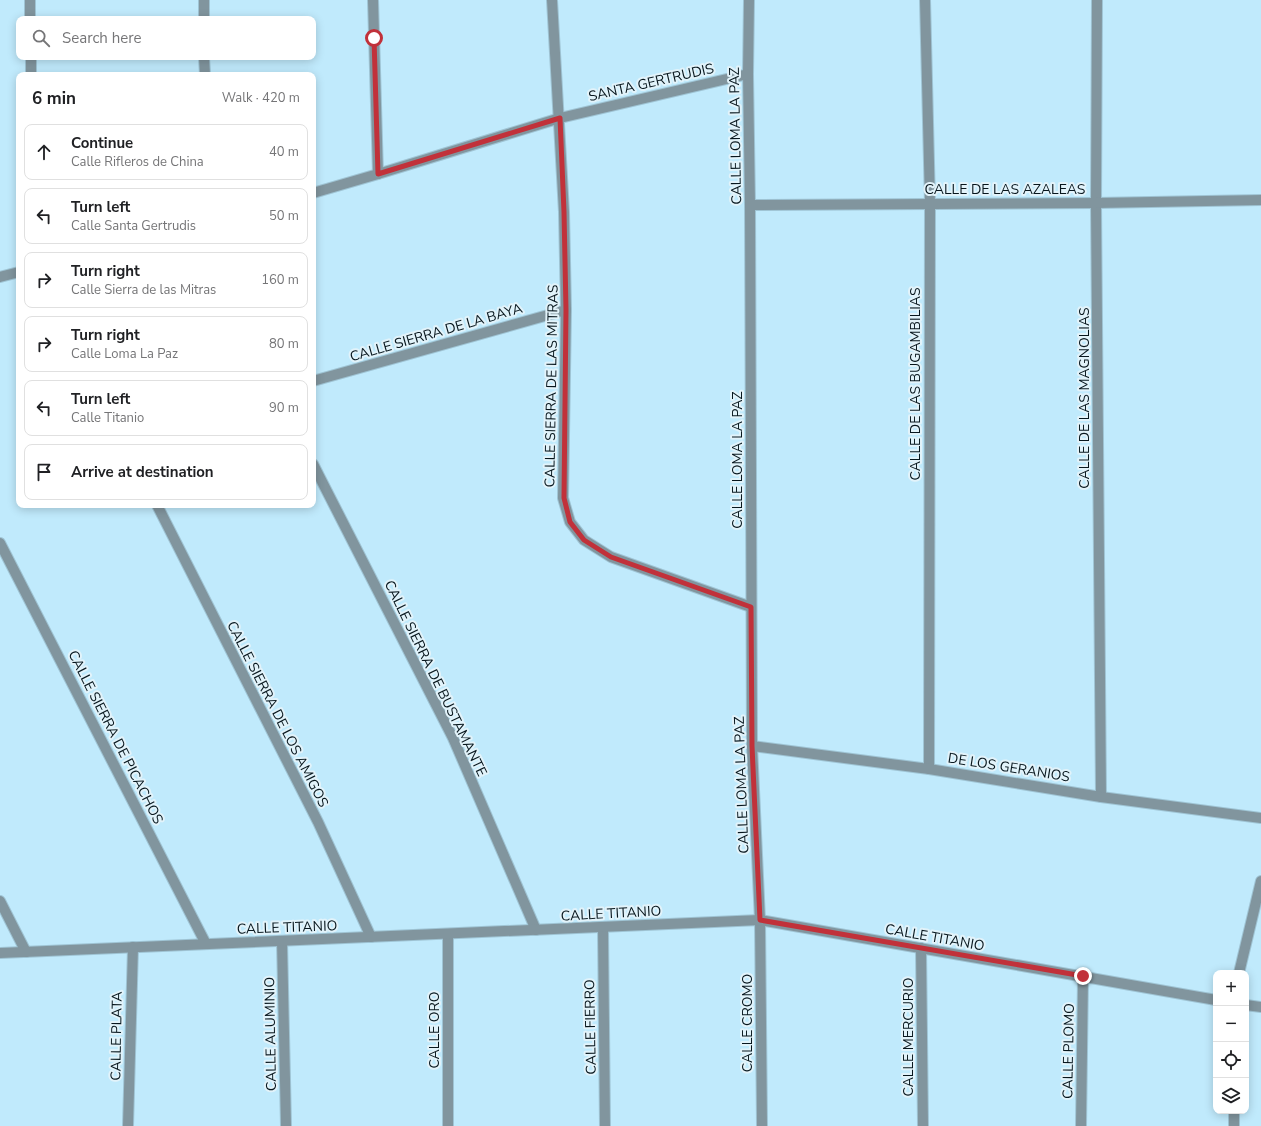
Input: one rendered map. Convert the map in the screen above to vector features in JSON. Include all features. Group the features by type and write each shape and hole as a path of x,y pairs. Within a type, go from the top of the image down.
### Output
{"street":[{"path":"30,0 30,16"},
{"path":"204,0 204,16"},
{"path":"373,0 378,174"},
{"name":"CALLE SIERRA DE LAS MITRAS","path":"552,0 560,118 564,212 566,310 564,498 570,522 584,540 611,557 751,607"},
{"name":"CALLE LOMA LA PAZ","path":"749,0 748,74 750,205 752,746 760,920"},
{"name":"CALLE DE LAS BUGAMBILIAS","path":"925,0 930,204 929,769"},
{"name":"CALLE DE LAS MAGNOLIAS","path":"1097,0 1096,203 1101,797"},
{"path":"31,60 31,72"},
{"path":"204,60 204,72"},
{"name":"SANTA GERTRUDIS","path":"316,192 560,118 748,74"},
{"name":"CALLE DE LAS AZALEAS","path":"750,205 1096,203 1261,200"},
{"path":"0,277 16,273"},
{"name":"CALLE SIERRA DE LA BAYA","path":"316,380 566,310"},
{"name":"CALLE SIERRA DE BUSTAMANTE","path":"316,470 453,738 536,930"},
{"name":"CALLE SIERRA DE LOS AMIGOS","path":"158,508 318,822 371,937"},
{"name":"CALLE SIERRA DE PICACHOS","path":"0,543 206,944"},
{"name":"DE LOS GERANIOS","path":"752,746 929,769 1101,797 1261,818"},
{"path":"1240,970 1261,881"},
{"path":"0,901 26,952"},
{"name":"CALLE TITANIO","path":"0,953 760,920 1213,999"},
{"name":"CALLE CROMO","path":"760,920 762,1126"},
{"name":"CALLE FIERRO","path":"603,927 605,1126"},
{"name":"CALLE ORO","path":"448,934 448,1126"},
{"name":"CALLE ALUMINIO","path":"282,941 286,1126"},
{"name":"CALLE PLATA","path":"128,1126 133,947"},
{"name":"CALLE MERCURIO","path":"921,948 923,1126"},
{"name":"CALLE PLOMO","path":"1081,1126 1083,976"},
{"path":"1249,1005 1261,1007"},
{"path":"1234,1114 1234,1126"}],"route":[{"path":"374,38 378,174 560,118 566,310 563,453 564,498 570,522 584,540 611,557 751,607 752,746 760,920 1083,976"}]}
